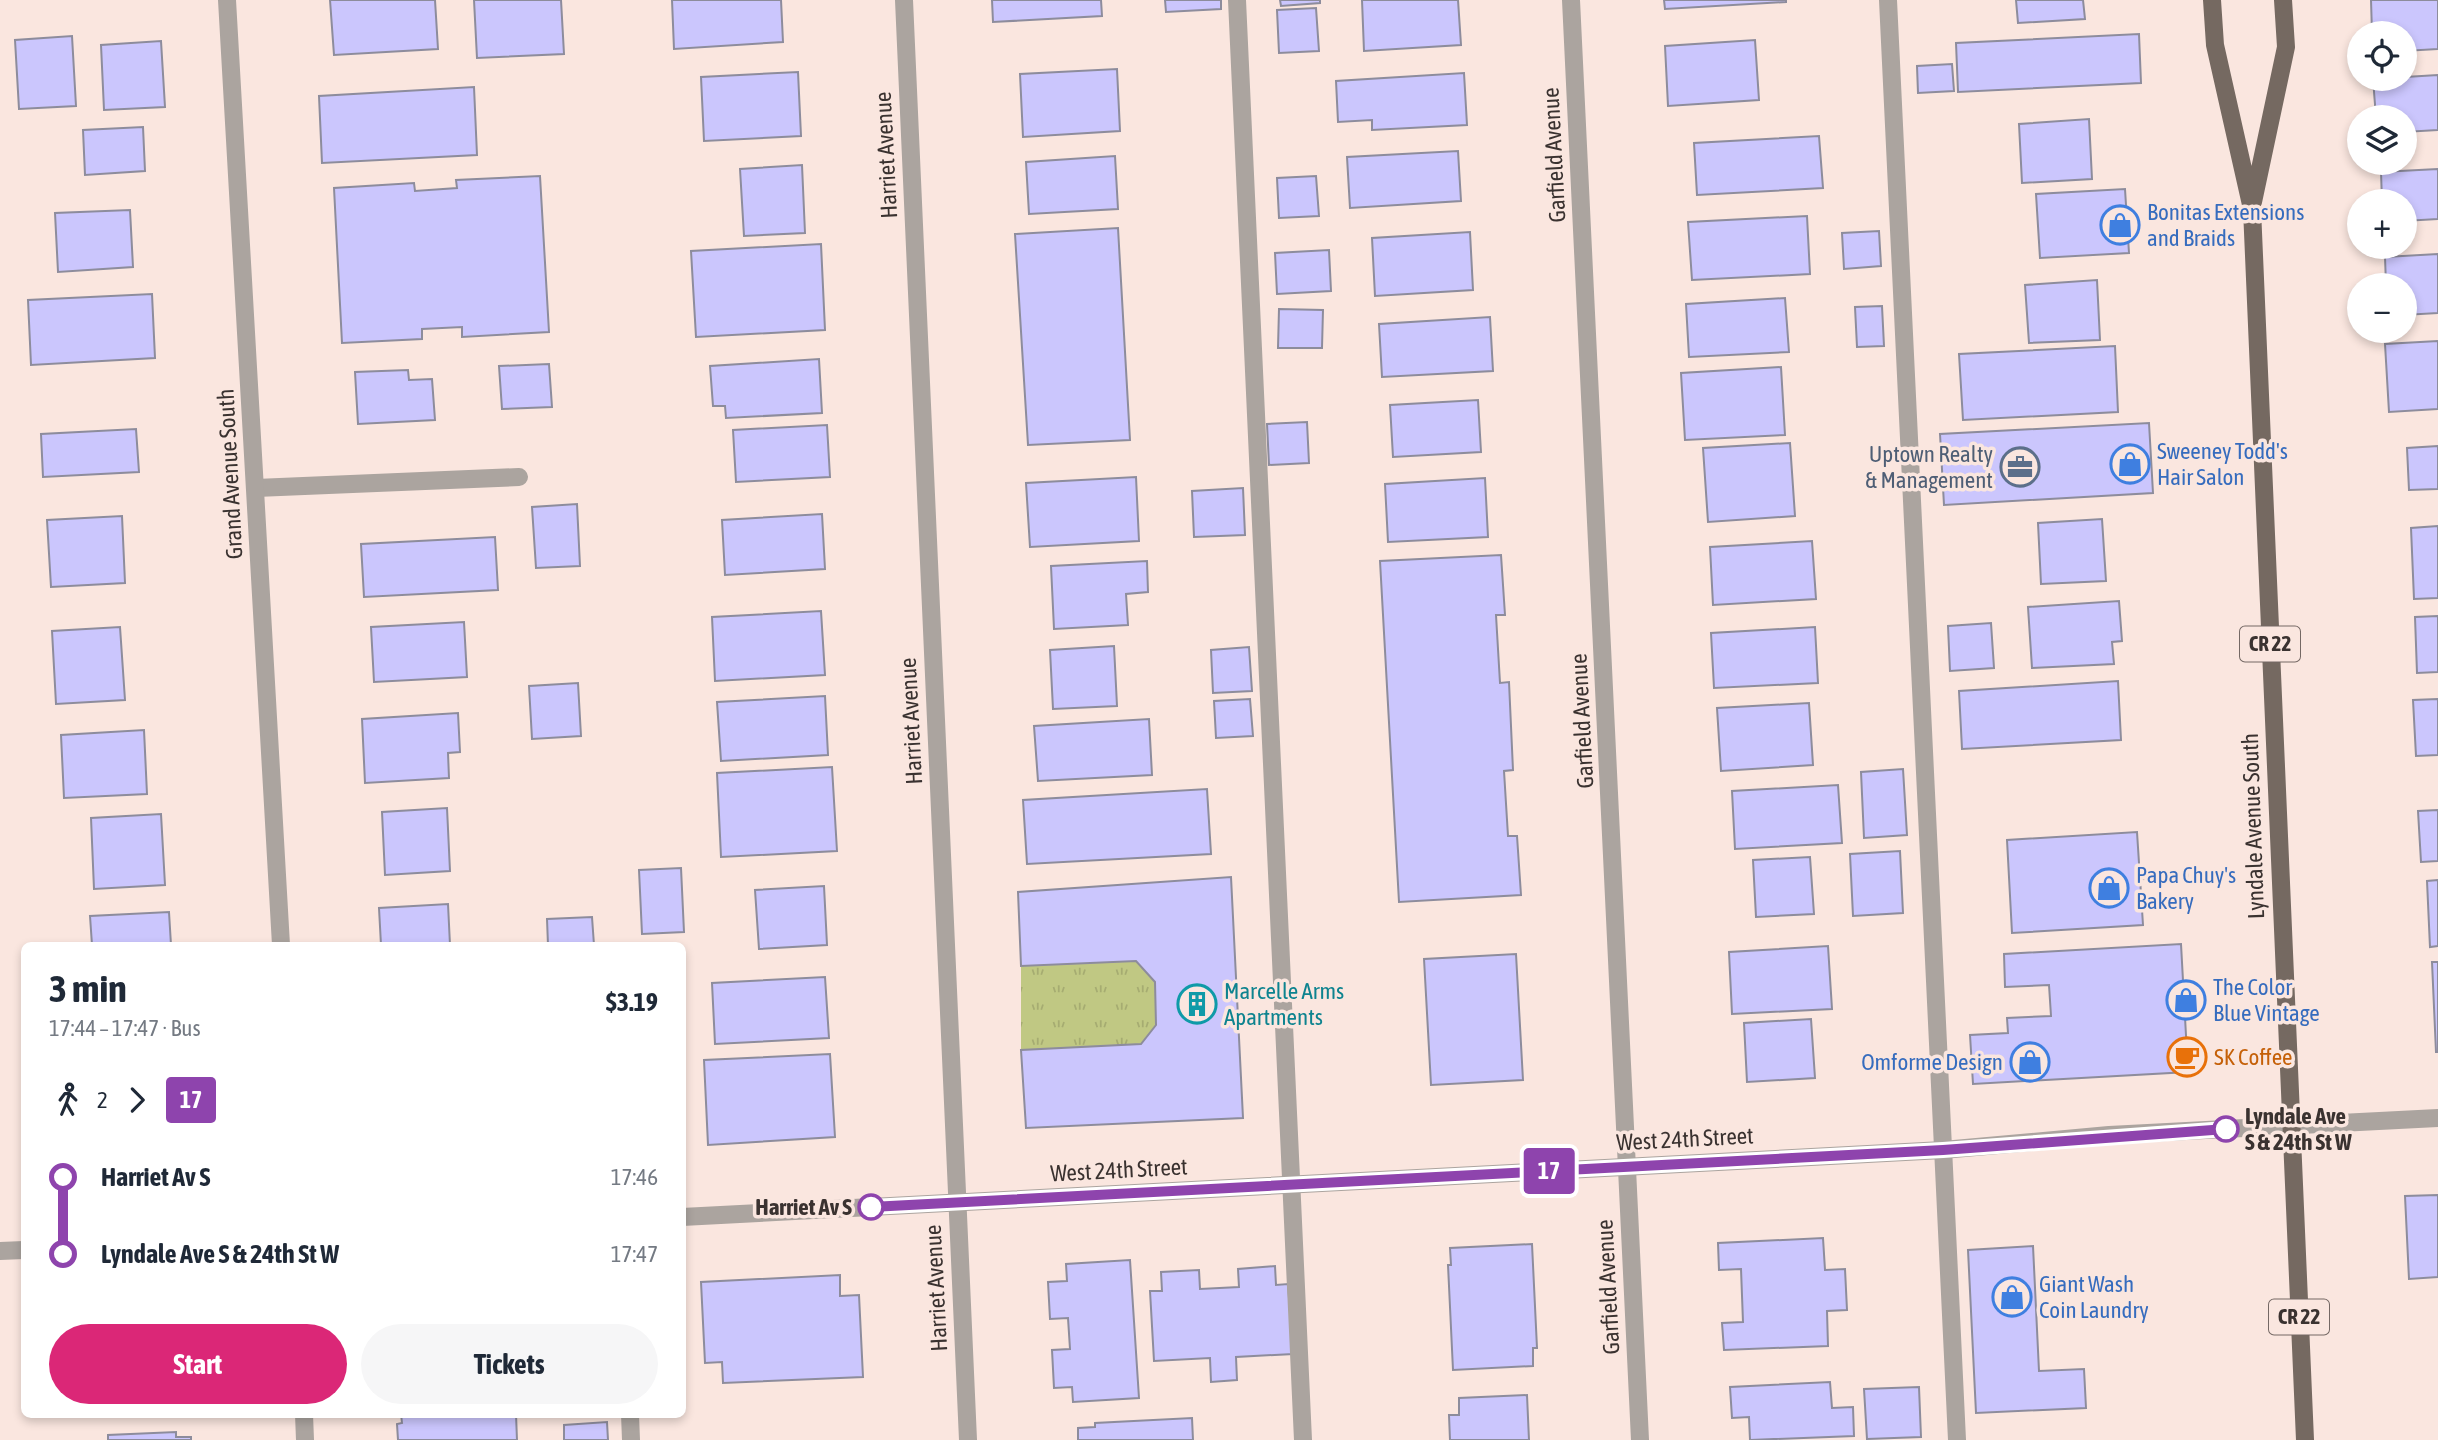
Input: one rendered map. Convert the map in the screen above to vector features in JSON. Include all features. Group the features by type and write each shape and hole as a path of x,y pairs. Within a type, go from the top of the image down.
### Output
{"main road":[{"name":"Lyndale Avenue South","path":"2212,0 2215,45 2252,209 2305,1440"},
{"name":"Lyndale Avenue South","path":"2252,209 2286,47 2283,0"}],"street":[{"name":"Grand Avenue South","path":"227,0 281,942"},
{"name":"Harriet Avenue","path":"904,0 968,1440"},
{"path":"1237,0 1303,1440"},
{"name":"Garfield Avenue","path":"1571,0 1640,1440"},
{"path":"1888,0 1957,1440"},
{"path":"256,488 519,477"},
{"name":"West 24th Street","path":"686,1217 1943,1150 2109,1135 2438,1118"},
{"path":"0,1251 21,1250"},
{"path":"304,1418 305,1440"},
{"path":"630,1418 631,1440"}],"path":[{"path":"2140,878 2206,875"}],"green space":[{"path":"1136,961 1155,982 1156,1025 1141,1044 1021,1050 1021,966"}],"building":[{"path":"330,0 435,0 438,49 334,55"},
{"path":"474,0 561,0 564,54 477,58"},
{"path":"672,0 781,0 783,42 674,49"},
{"path":"992,0 1101,0 1102,16 993,22"},
{"path":"1165,0 1221,0 1221,9 1166,12"},
{"path":"1280,0 1320,0 1320,3 1281,6"},
{"path":"1362,0 1458,0 1461,45 1364,51"},
{"path":"1664,0 1786,0 1786,2 1665,9"},
{"path":"2016,0 2083,0 2085,19 2018,23"},
{"path":"2371,0 2438,0 2438,49 2417,50 2417,21 2372,21"},
{"path":"1316,8 1319,51 1279,53 1277,10"},
{"path":"2139,34 2141,83 1958,92 1956,43"},
{"path":"72,36 76,106 19,109 15,40"},
{"path":"1755,40 1759,100 1668,106 1665,46"},
{"path":"161,41 165,107 104,110 101,45"},
{"path":"1952,64 1954,91 1918,93 1917,66"},
{"path":"1117,69 1120,131 1023,137 1020,74"},
{"path":"798,72 801,136 704,141 701,77"},
{"path":"1464,73 1467,125 1372,130 1372,120 1338,122 1336,81"},
{"path":"2438,75 2438,130 2417,131 2417,105 2375,105 2374,91 2417,91 2417,76"},
{"path":"474,87 477,155 322,163 319,96"},
{"path":"2089,119 2092,179 2022,183 2019,124"},
{"path":"143,127 145,171 85,175 83,130"},
{"path":"1819,136 1823,188 1697,195 1694,143"},
{"path":"1458,151 1461,201 1350,208 1347,157"},
{"path":"1115,156 1118,209 1029,214 1026,162"},
{"path":"802,165 805,233 744,236 740,169"},
{"path":"2438,169 2438,219 2417,220 2417,189 2382,189 2381,175 2417,175 2417,170"},
{"path":"540,176 549,332 462,337 462,327 422,329 422,339 342,343 334,188 414,183 415,191 457,188 456,180"},
{"path":"1316,176 1319,216 1279,218 1277,178"},
{"path":"2125,189 2129,253 2040,258 2036,194"},
{"path":"130,210 133,267 58,272 55,213"},
{"path":"1807,216 1810,274 1692,280 1688,222"},
{"path":"1118,228 1130,440 1028,445 1015,234"},
{"path":"1879,231 1881,266 1844,269 1842,233"},
{"path":"1470,232 1473,290 1375,296 1372,238"},
{"path":"821,244 825,330 696,337 691,251"},
{"path":"1329,250 1331,291 1277,294 1275,253"},
{"path":"2438,254 2438,313 2417,314 2417,273 2386,273 2385,259 2417,259 2417,255"},
{"path":"2097,280 2100,340 2029,343 2025,285"},
{"path":"152,294 155,358 31,365 28,300"},
{"path":"1785,298 1789,352 1689,357 1686,304"},
{"path":"1882,306 1884,346 1857,347 1855,307"},
{"path":"1279,309 1323,310 1322,348 1278,348"},
{"path":"1490,317 1493,371 1382,377 1379,324"},
{"path":"2438,341 2438,409 2389,412 2385,344"},
{"path":"2115,346 2118,412 1963,420 1959,354"},
{"path":"819,359 822,413 726,418 725,406 713,406 710,366"},
{"path":"549,364 552,407 502,409 499,366"},
{"path":"1781,367 1785,435 1685,440 1681,373"},
{"path":"408,370 409,380 432,379 435,420 358,424 355,372"},
{"path":"1478,400 1481,452 1393,457 1390,405"},
{"path":"1307,422 1309,463 1269,465 1267,424"},
{"path":"2149,423 2153,493 1944,505 1940,434"},
{"path":"827,425 830,477 736,482 733,430"},
{"path":"136,429 139,472 43,477 41,434"},
{"path":"1790,443 1795,516 1708,522 1703,448"},
{"path":"2438,446 2438,489 2409,490 2407,448"},
{"path":"1136,477 1139,541 1030,547 1026,483"},
{"path":"1485,478 1488,537 1388,542 1385,484"},
{"path":"1243,488 1245,535 1194,537 1192,491"},
{"path":"577,504 580,566 536,568 532,507"},
{"path":"822,514 825,569 725,575 722,520"},
{"path":"122,516 125,583 51,587 47,520"},
{"path":"2102,519 2106,581 2041,584 2038,523"},
{"path":"2438,526 2438,598 2414,599 2411,528"},
{"path":"495,537 498,590 364,597 361,544"},
{"path":"1812,541 1816,599 1713,605 1710,547"},
{"path":"1501,555 1505,615 1496,615 1500,683 1509,682 1513,770 1504,771 1508,836 1517,836 1521,895 1399,902 1380,561"},
{"path":"1147,561 1148,592 1126,594 1128,625 1054,629 1051,566"},
{"path":"2119,601 2122,641 2112,642 2114,664 2032,668 2028,607"},
{"path":"821,611 825,675 715,681 712,617"},
{"path":"2438,616 2438,672 2417,673 2415,617"},
{"path":"464,622 467,677 374,682 371,627"},
{"path":"1991,623 1994,668 1950,671 1948,626"},
{"path":"120,627 125,700 56,704 52,631"},
{"path":"1815,627 1818,683 1714,688 1711,633"},
{"path":"1114,646 1117,706 1053,709 1050,650"},
{"path":"1249,647 1252,691 1213,693 1211,650"},
{"path":"2118,681 2121,740 1962,749 1959,691"},
{"path":"578,683 581,736 532,739 529,686"},
{"path":"825,696 828,755 721,761 717,702"},
{"path":"1250,699 1253,736 1216,738 1214,701"},
{"path":"2438,699 2438,755 2416,756 2413,700"},
{"path":"1809,703 1813,765 1721,771 1717,708"},
{"path":"458,713 460,752 448,753 449,778 365,783 362,719"},
{"path":"1149,719 1152,775 1038,781 1034,726"},
{"path":"144,730 147,794 64,798 61,735"},
{"path":"832,767 837,851 721,857 717,773"},
{"path":"1903,769 1907,835 1864,838 1861,772"},
{"path":"1838,785 1842,843 1735,849 1732,791"},
{"path":"1207,789 1211,854 1027,864 1023,800"},
{"path":"447,808 450,871 385,875 382,812"},
{"path":"2438,810 2438,861 2421,862 2418,811"},
{"path":"161,814 165,885 94,889 91,818"},
{"path":"2137,832 2143,925 2012,933 2007,840"},
{"path":"1900,851 1903,913 1853,916 1850,854"},
{"path":"1810,857 1814,914 1756,917 1753,860"},
{"path":"681,868 684,932 642,934 639,870"},
{"name":"Marcelle Arms Apartments","path":"1231,877 1243,1118 1026,1128 1021,1050 1141,1044 1156,1025 1155,982 1136,961 1021,966 1018,892"},
{"path":"2438,880 2438,946 2430,947 2427,881"},
{"path":"824,886 827,945 759,949 755,890"},
{"path":"448,904 450,942 381,942 379,908"},
{"path":"169,912 171,942 92,942 90,916"},
{"path":"592,917 594,942 548,942 547,919"},
{"path":"2181,944 2188,1072 1973,1084 1970,1035 2008,1033 2007,1018 2051,1016 2049,985 2005,987 2004,954"},
{"path":"1828,946 1832,1009 1732,1014 1729,952"},
{"path":"1516,954 1523,1080 1431,1085 1424,959"},
{"path":"2432,962 2438,962 2438,1052 2436,1052"},
{"path":"825,977 829,1038 715,1044 712,983"},
{"path":"1811,1019 1815,1078 1747,1082 1744,1023"},
{"path":"830,1054 835,1137 708,1145 704,1060"},
{"path":"2438,1195 2438,1277 2409,1279 2405,1196"},
{"path":"1823,1238 1825,1270 1845,1269 1847,1310 1827,1311 1828,1346 1724,1350 1722,1323 1743,1322 1741,1269 1719,1270 1718,1243"},
{"path":"1532,1244 1537,1348 1533,1348 1533,1366 1453,1370 1448,1265 1451,1265 1450,1248"},
{"path":"2033,1246 2039,1371 2084,1369 2086,1408 1976,1413 1968,1250"},
{"path":"1130,1260 1139,1398 1073,1402 1072,1387 1054,1388 1052,1350 1070,1349 1068,1318 1050,1319 1048,1282 1067,1281 1066,1264"},
{"path":"1275,1266 1276,1285 1288,1284 1293,1354 1236,1357 1237,1380 1211,1382 1210,1358 1154,1361 1150,1291 1162,1291 1161,1272 1199,1270 1200,1289 1239,1287 1238,1269"},
{"path":"840,1275 840,1296 859,1295 863,1377 723,1383 722,1362 705,1363 701,1282"},
{"path":"1830,1382 1832,1408 1853,1407 1854,1436 1750,1440 1749,1417 1732,1418 1730,1387"},
{"path":"1919,1387 1921,1437 1867,1439 1864,1389"},
{"path":"1527,1395 1529,1440 1450,1440 1449,1415 1459,1415 1459,1398"},
{"path":"401,1418 516,1418 517,1440 398,1440 397,1424 402,1423"},
{"path":"1192,1418 1193,1440 1078,1440 1078,1428 1095,1427 1095,1423"},
{"path":"607,1422 608,1440 564,1440 564,1425"},
{"path":"176,1432 176,1437 191,1437 191,1440 108,1440 108,1435"}],"bus line":[{"name":"17","path":"871,1207 1943,1150 2109,1135 2226,1129"}],"place":[{"name":"Bonitas Extensions and Braids","path":"2120,225"},
{"name":"Sweeney Todd's Hair Salon","path":"2130,464"},
{"name":"Uptown Realty & Management","path":"2020,467"},
{"name":"Papa Chuy's Bakery","path":"2109,888"},
{"name":"The Color Blue Vintage","path":"2186,1000"},
{"name":"Marcelle Arms Apartments","path":"1197,1004"},
{"name":"SK Coffee","path":"2187,1057"},
{"name":"Omforme Design","path":"2030,1062"},
{"name":"Lyndale Ave S & 24th St W","path":"2226,1129"},
{"name":"Harriet Av S","path":"871,1207"},
{"name":"Giant Wash Coin Laundry","path":"2012,1297"}]}
